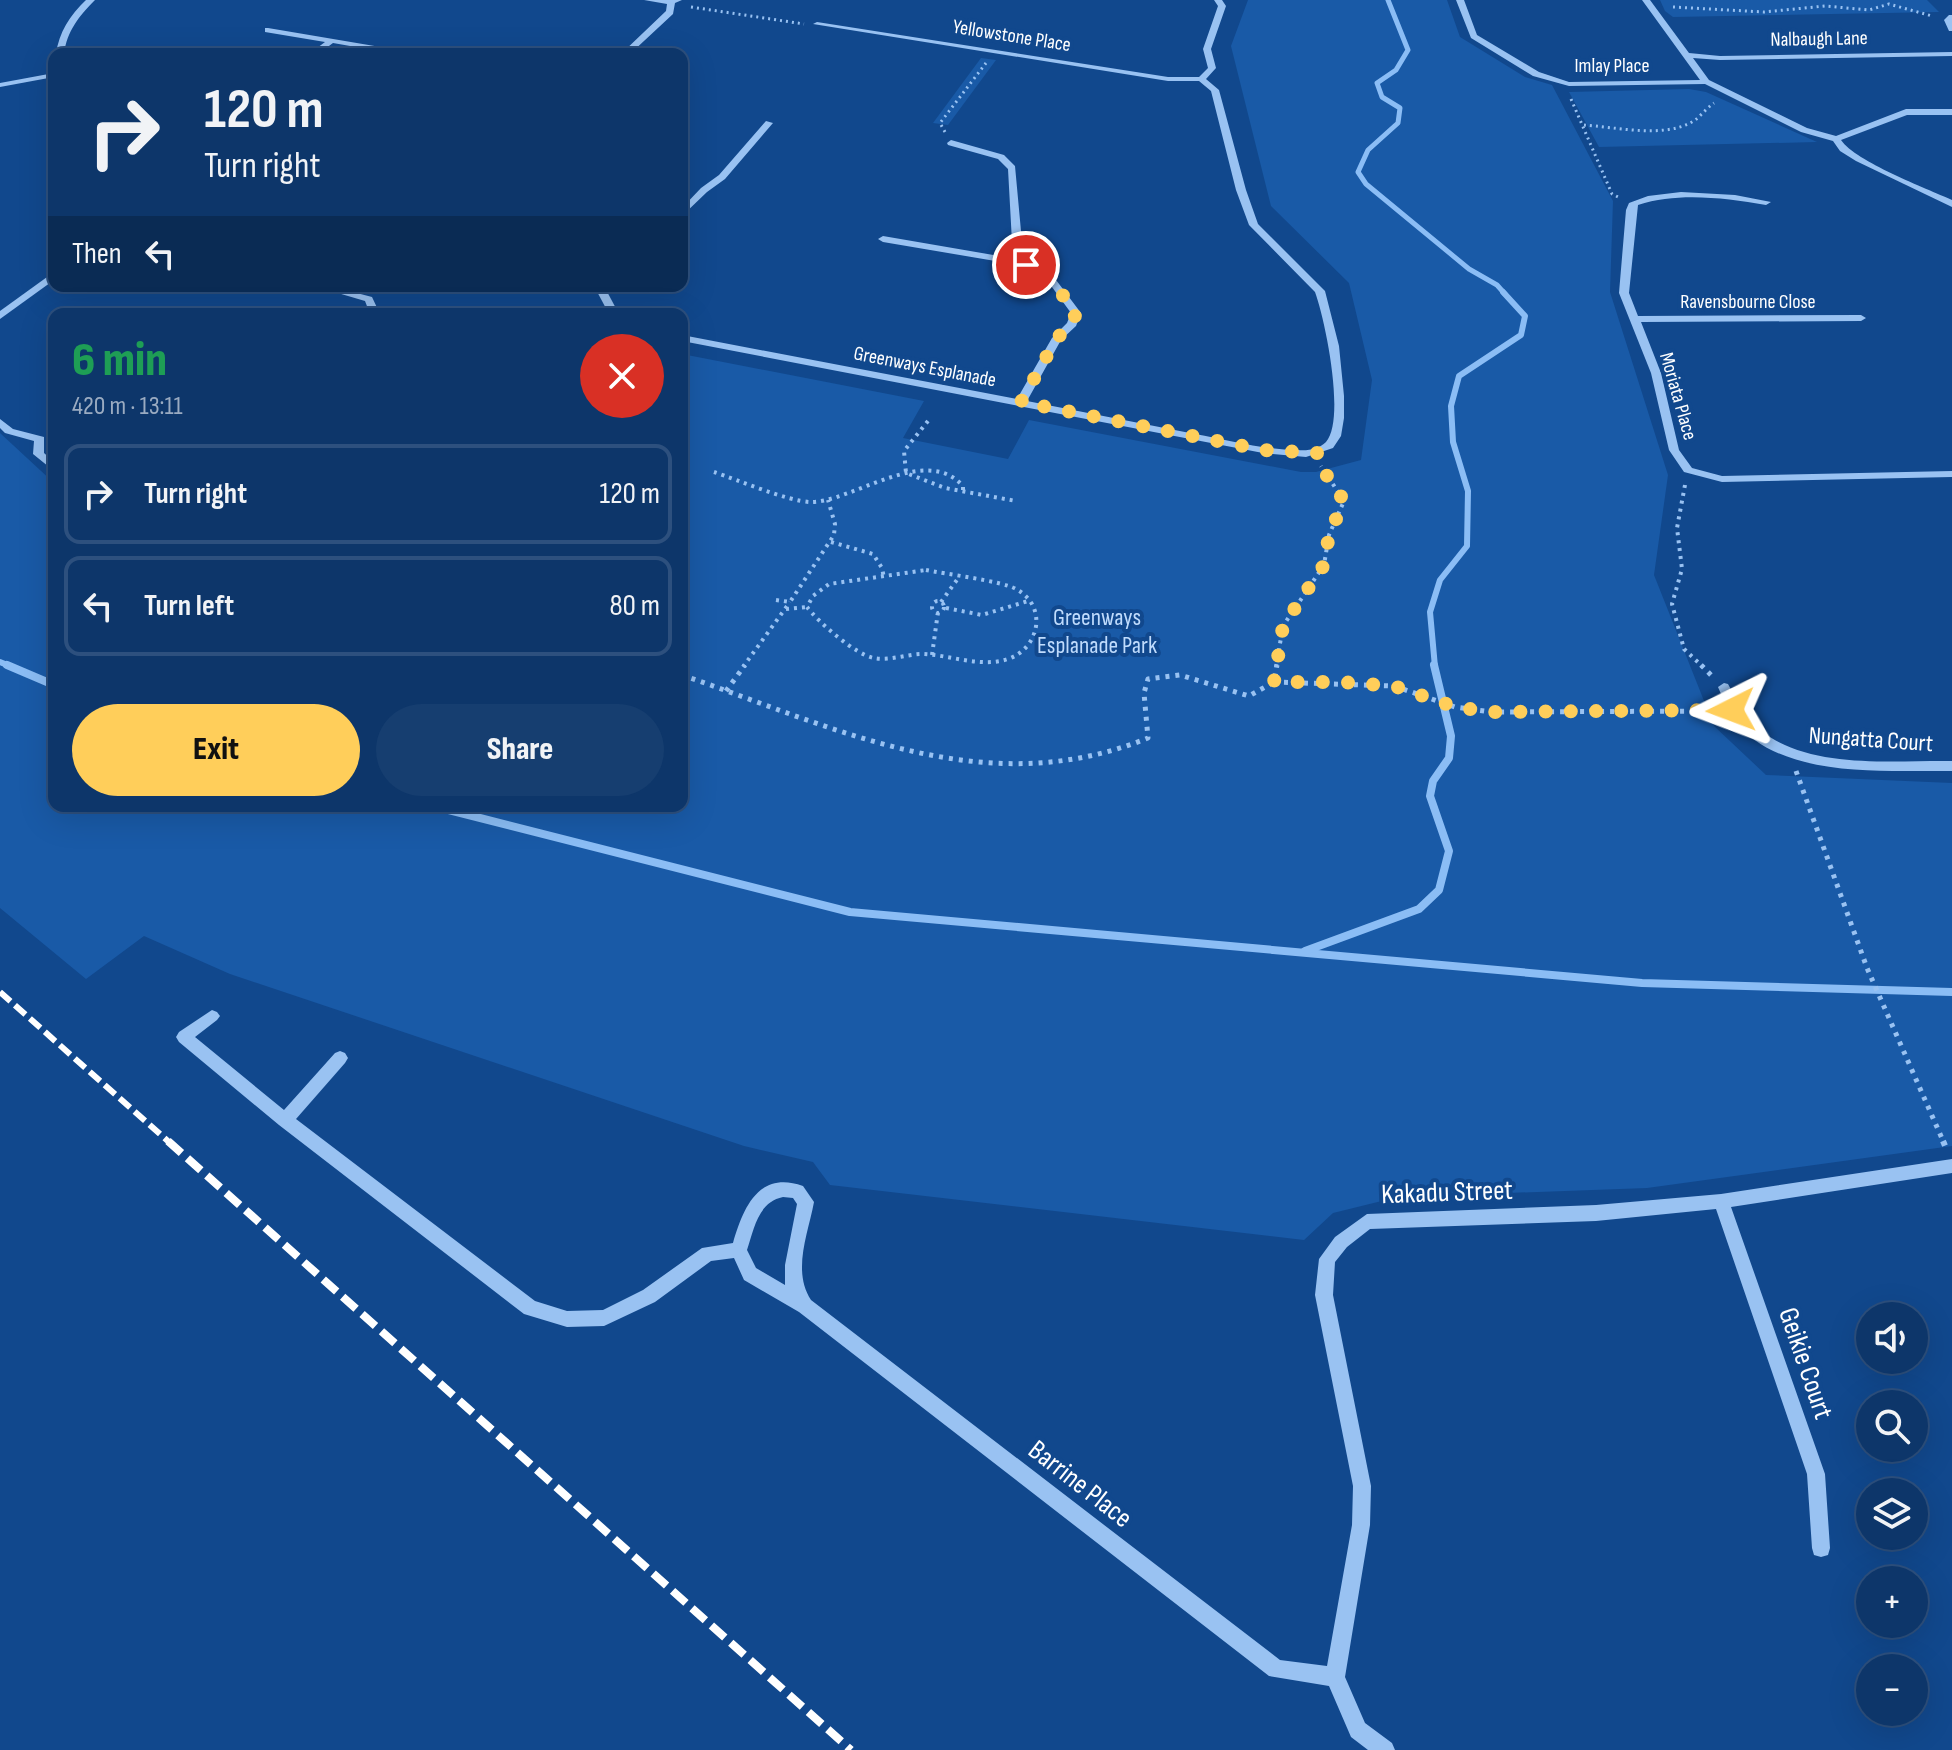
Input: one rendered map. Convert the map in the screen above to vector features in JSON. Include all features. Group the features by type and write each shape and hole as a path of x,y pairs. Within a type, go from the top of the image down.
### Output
{"street":[{"path":"61,48 64,33 91,0"},
{"path":"631,48 670,12 675,1 648,0"},
{"path":"1218,0 1222,6 1207,49 1212,68 1201,79 1215,90 1241,190 1254,225 1320,291 1326,304 1338,387 1339,430 1333,444 1317,453"},
{"name":"Imlay Place","path":"1460,0 1474,36 1536,74 1569,84 1706,82"},
{"path":"1646,0 1706,82 1804,130 1836,139 1906,112 1952,112"},
{"path":"1950,19 1952,29"},
{"name":"Yellowstone Place","path":"817,24 1168,79 1201,79"},
{"path":"268,30 374,48"},
{"path":"321,48 331,41"},
{"name":"Nalbaugh Lane","path":"1686,55 1720,58 1952,54"},
{"path":"0,85 48,76"},
{"path":"688,207 722,177 769,123"},
{"path":"1836,139 1843,149 1859,159 1952,204"},
{"path":"951,143 1001,157 1012,168 1017,242 1008,260"},
{"path":"1634,203 1650,196 1737,196 1766,202"},
{"name":"Moriata Place","path":"1634,203 1624,293 1656,373 1674,450 1688,470 1722,479 1952,474"},
{"path":"883,239 1008,260 1044,270 1076,313 1072,324 1057,338 1021,402"},
{"path":"0,316 48,280"},
{"path":"342,292 369,299 373,308"},
{"name":"Ravensbourne Close","path":"1636,319 1861,318"},
{"name":"Greenways Esplanade","path":"688,339 1263,450 1317,453"},
{"path":"0,422 9,431 40,439 48,435"},
{"path":"40,439 38,454 48,463"},
{"name":"Nungatta Court","path":"1724,687 1731,710 1749,732 1791,755 1821,762 1952,766"},
{"path":"212,1016 184,1037 285,1120 530,1308 567,1319 604,1318 649,1296 708,1254 739,1250 750,1216 764,1195 781,1187 797,1191 806,1202 793,1265 794,1289 805,1306"},
{"path":"285,1120 340,1058"},
{"name":"Kakadu Street","path":"1335,1677 1361,1525 1362,1486 1324,1295 1327,1259 1341,1242 1367,1222 1596,1213 1721,1201 1952,1166"},
{"name":"Geikie Court","path":"1721,1201 1816,1474 1821,1548"},
{"name":"Barrine Place","path":"739,1250 750,1274 805,1306 1276,1669 1335,1677"},
{"path":"1335,1677 1358,1730 1385,1750"}],"path":[{"path":"675,1 708,10 817,24"},
{"path":"1668,7 1764,12 1825,6 1869,10 1889,2 1950,19"},
{"path":"951,143 940,123 997,51"},
{"path":"1569,84 1566,91 1584,125 1612,194 1634,203"},
{"path":"1584,125 1674,127 1691,123 1704,108 1733,97"},
{"path":"928,421 907,444 903,464 906,473 928,484 1016,501"},
{"path":"1274,682 1283,626 1324,565 1329,535 1344,501 1319,464 1317,453"},
{"path":"1688,470 1677,528 1682,569 1672,604 1684,649 1724,687"},
{"path":"714,472 807,502 828,500 884,477 906,473 931,472 955,477 963,486 963,491"},
{"path":"726,691 831,542 835,524 828,500"},
{"path":"831,542 875,554 883,564 884,578"},
{"path":"926,570 1016,589 1028,601 1037,619 1038,629 1034,641 1014,657 991,663 968,663 932,655 879,659 866,656 824,626 807,607 818,588 829,582 884,578 926,570"},
{"path":"938,612 931,606 941,602 959,577"},
{"path":"776,600 790,602"},
{"path":"938,612 946,608 992,614 1028,601"},
{"path":"941,602 946,608"},
{"path":"785,609 807,607"},
{"path":"932,655 938,612"},
{"path":"688,677 909,753 942,760 1046,767 1096,758 1148,738 1151,726 1143,689 1148,679 1162,675 1203,680 1233,693 1249,696 1274,682 1394,686 1455,707 1491,712 1731,710"},
{"path":"1791,755 1867,968 1952,1160"}],"green space":[{"name":"Greenways Esplanade Park","path":"1248,0 1447,0 1460,37 1525,77 1552,85 1613,201 1610,292 1668,475 1654,575 1714,726 1766,775 1952,783 1952,1146 1647,1188 1398,1197 1333,1213 1304,1240 830,1185 813,1162 744,1146 230,974 144,936 86,979 0,908 0,433 48,477 48,812 688,812 688,355 924,401 903,438 1008,459 1029,420 1301,472 1316,472 1361,460 1372,380 1349,283 1271,206 1231,46"},
{"path":"1660,0 1927,0 1939,12 1673,17 1665,11"},
{"path":"981,58 996,60 948,125 933,123"},
{"path":"1689,89 1706,92 1817,142 1599,147 1569,92"}],"waterway":[{"path":"1388,0 1408,50 1396,70 1377,83 1382,97 1400,108 1398,123 1368,150 1358,172 1366,184 1469,269 1497,285 1505,294"},
{"path":"1435,667 1430,612 1440,580 1467,546 1468,491 1453,442 1451,406 1459,376 1521,335 1525,316 1503,292"},
{"path":"0,662 12,667"},
{"path":"7,665 48,682"},
{"path":"1305,951 1419,909 1439,890 1449,851 1430,796 1433,781 1449,758 1451,736 1434,665"},
{"path":"457,812 850,912 1642,983 1952,992"}],"railway":[{"path":"0,992 170,1143"},
{"path":"168,1141 851,1750"}],"route":[{"path":"1026,265 1044,270 1076,313 1072,324 1057,338 1021,402 1263,450 1317,453 1319,464 1344,501 1329,535 1324,565 1283,626 1274,682 1394,686 1455,707 1491,712 1731,710"}]}
